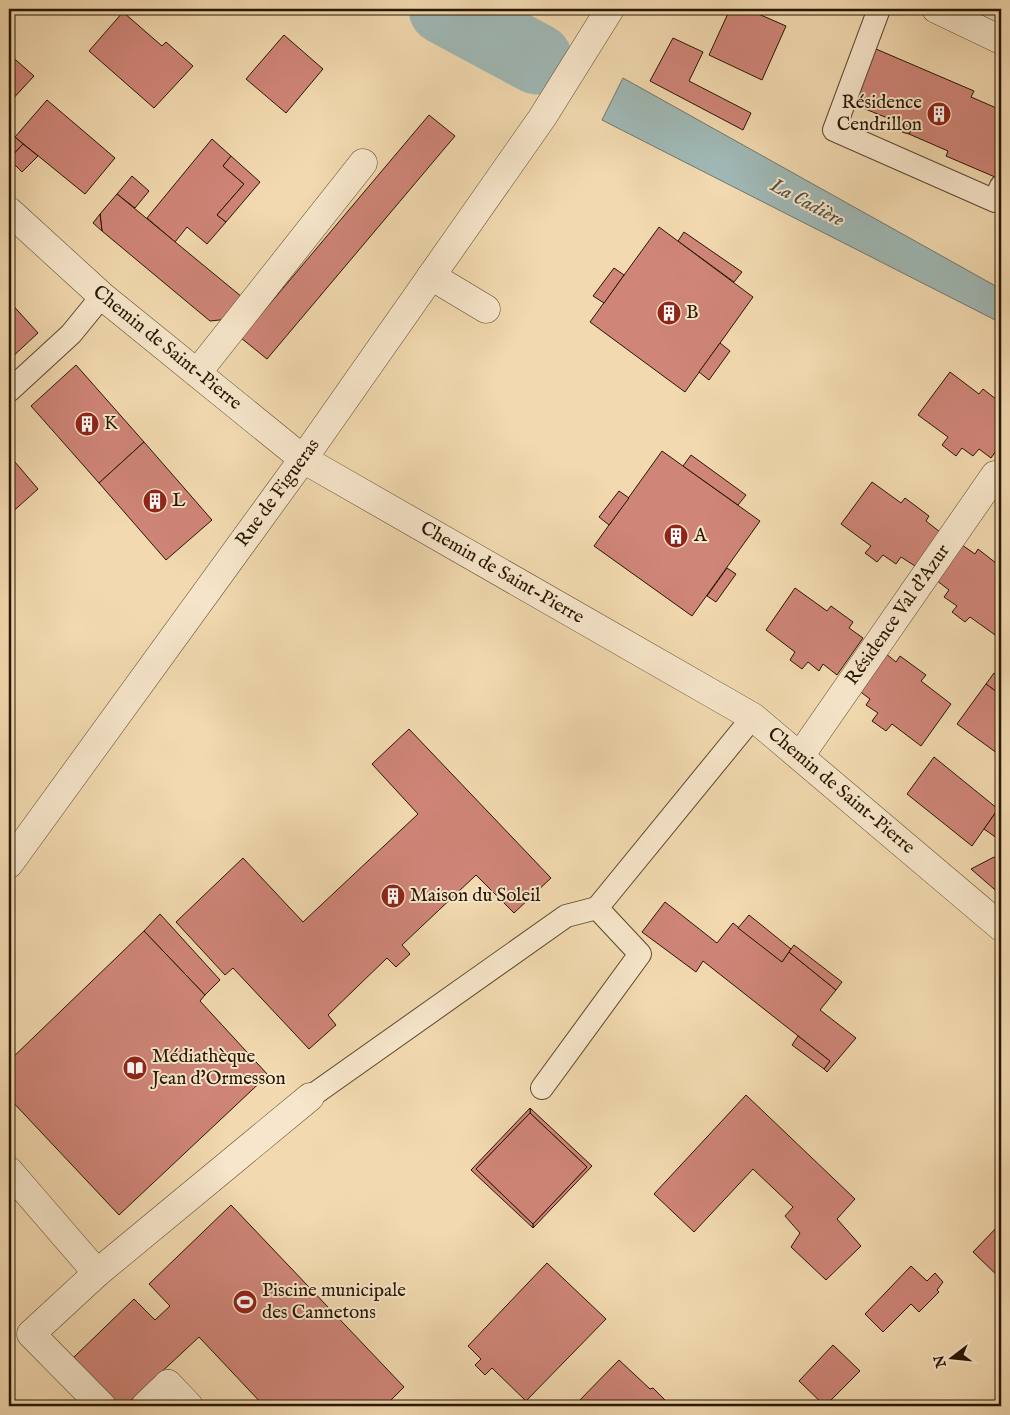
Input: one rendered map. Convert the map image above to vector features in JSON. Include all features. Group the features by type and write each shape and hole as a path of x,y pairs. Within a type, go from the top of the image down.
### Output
{"street":[{"path":"936,9 1001,40"},
{"name":"Rue de Figueras","path":"9,864 303,459 542,118 608,12"},
{"path":"198,373 363,163"},
{"name":"Chemin de Saint-Pierre","path":"9,210 102,296 303,459 753,717 1001,927"},
{"path":"431,276 486,309"},
{"name":"Résidence Val d'Azur","path":"800,756 995,475"},
{"path":"102,1406 32,1334 97,1273 310,1097"},
{"path":"9,1171 97,1273"},
{"path":"145,1406 168,1384 189,1406"}],"lane":[{"path":"879,9 834,130 995,201 1001,186"},
{"path":"9,391 71,334 102,296"},
{"path":"310,1097 566,916 598,908 753,717"},
{"path":"542,1088 640,954 598,908"}],"water":[{"path":"623,78 1001,289 1001,323 602,120"}],"building":[{"path":"730,9 747,9 786,26 762,80 709,55"},
{"path":"123,12 162,46 166,42 193,66 154,108 89,51"},
{"path":"284,35 323,69 286,113 246,79"},
{"path":"673,38 703,52 689,81 751,113 743,130 650,81"},
{"name":"Résidence Cendrillon","path":"876,49 974,91 971,97 1001,110 1001,163 995,177 946,156 948,151 909,134 912,128 853,104"},
{"path":"9,54 34,76 9,103"},
{"path":"47,100 115,158 85,194 15,137"},
{"path":"429,115 455,136 267,359 241,338"},
{"path":"904,125 912,128 909,134 902,132"},
{"path":"15,137 23,144 9,159 9,144"},
{"path":"212,139 231,156 223,166 244,184 217,215 226,222 207,244 187,227 175,242 147,218"},
{"path":"23,144 38,156 22,172 9,159"},
{"path":"231,156 260,182 226,222 217,215 244,184 223,166"},
{"path":"132,176 149,191 135,208 117,194"},
{"path":"117,194 242,297 229,319 210,321 102,231 100,214"},
{"path":"100,214 102,231 93,223"},
{"name":"B","path":"659,227 753,297 685,392 590,322"},
{"path":"684,232 742,272 734,282 678,241"},
{"path":"614,268 624,275 604,303 593,296"},
{"path":"9,301 38,333 9,360"},
{"path":"720,343 730,351 709,380 699,372"},
{"name":"K","path":"76,365 144,442 99,483 31,406"},
{"path":"950,372 979,394 983,389 1001,403 1001,444 991,458 979,449 973,456 962,448 956,456 942,445 948,437 918,415"},
{"name":"L","path":"144,442 212,520 166,560 99,483"},
{"name":"A","path":"662,451 760,521 692,616 594,546"},
{"path":"9,455 38,489 9,515"},
{"path":"691,455 746,495 738,505 683,466"},
{"path":"872,482 901,503 905,498 929,516 926,521 940,532 915,566 901,557 896,564 883,555 877,562 865,553 871,546 841,524"},
{"path":"619,491 629,498 609,525 599,517"},
{"path":"962,545 975,554 978,549 1001,567 1001,633 998,637 970,617 965,622 952,612 957,606 944,597 949,590 936,580"},
{"path":"727,568 736,574 716,602 707,596"},
{"path":"795,588 827,611 831,606 853,622 849,628 863,638 837,675 823,664 819,671 808,662 802,669 790,660 795,652 766,630"},
{"path":"885,653 896,662 900,656 926,675 921,681 951,704 921,746 892,724 886,731 872,721 878,713 866,705 870,699 858,690"},
{"path":"994,673 1001,678 1001,695 986,684"},
{"path":"986,684 1001,695 1001,756 957,724"},
{"name":"Maison du Soleil","path":"409,729 551,878 514,913 476,875 402,945 410,954 396,967 387,958 328,1015 336,1025 309,1049 233,968 225,975 176,922 243,858 303,922 418,814 372,764"},
{"path":"934,757 998,809 972,846 907,794"},
{"path":"1001,805 1001,841 984,829"},
{"path":"994,857 1001,862 1001,895 971,869"},
{"path":"665,902 717,943 733,923 782,962 789,952 836,990 820,1010 856,1038 827,1072 824,1069 830,1061 703,961 696,972 642,932"},
{"path":"160,914 220,980 205,995 144,931"},
{"path":"749,915 791,949 782,962 738,928"},
{"name":"Médiathèque Jean d'Ormesson","path":"144,931 205,995 200,1001 268,1075 119,1215 9,1098 9,1061"},
{"path":"794,945 842,982 836,990 789,952"},
{"path":"798,1036 830,1061 824,1069 792,1045"},
{"path":"746,1095 855,1199 837,1219 861,1246 826,1280 791,1247 800,1233 785,1216 793,1207 753,1169 694,1232 654,1194"},
{"path":"530,1108 592,1166 533,1228 533,1224 587,1167 530,1113"},
{"path":"530,1108 530,1113 476,1169 533,1224 533,1228 471,1170"},
{"path":"530,1113 587,1167 533,1224 476,1169"},
{"name":"Piscine municipale des Cannetons","path":"231,1205 404,1387 385,1406 264,1406 199,1337 125,1406 119,1406 73,1358 134,1299 155,1320 170,1306 149,1284"},
{"path":"1001,1225 1001,1279 973,1252"},
{"path":"547,1263 606,1319 526,1401 492,1368 485,1375 475,1365 481,1359 468,1346"},
{"path":"911,1266 927,1281 935,1273 943,1282 937,1290 939,1292 919,1312 911,1304 883,1332 865,1314"},
{"path":"833,1345 860,1371 825,1406 799,1381"},
{"path":"619,1360 650,1389 653,1388 671,1406 578,1406 576,1404"}],"waterway":[{"name":"La Cadière","path":"444,9 537,59"}],"place":[{"name":"Résidence Cendrillon","path":"939,114"},
{"name":"B","path":"669,313"},
{"name":"K","path":"87,424"},
{"name":"L","path":"155,501"},
{"name":"A","path":"676,536"},
{"name":"Maison du Soleil","path":"393,896"},
{"name":"Médiathèque Jean d'Ormesson","path":"135,1068"},
{"name":"Piscine municipale des Cannetons","path":"245,1302"}]}
